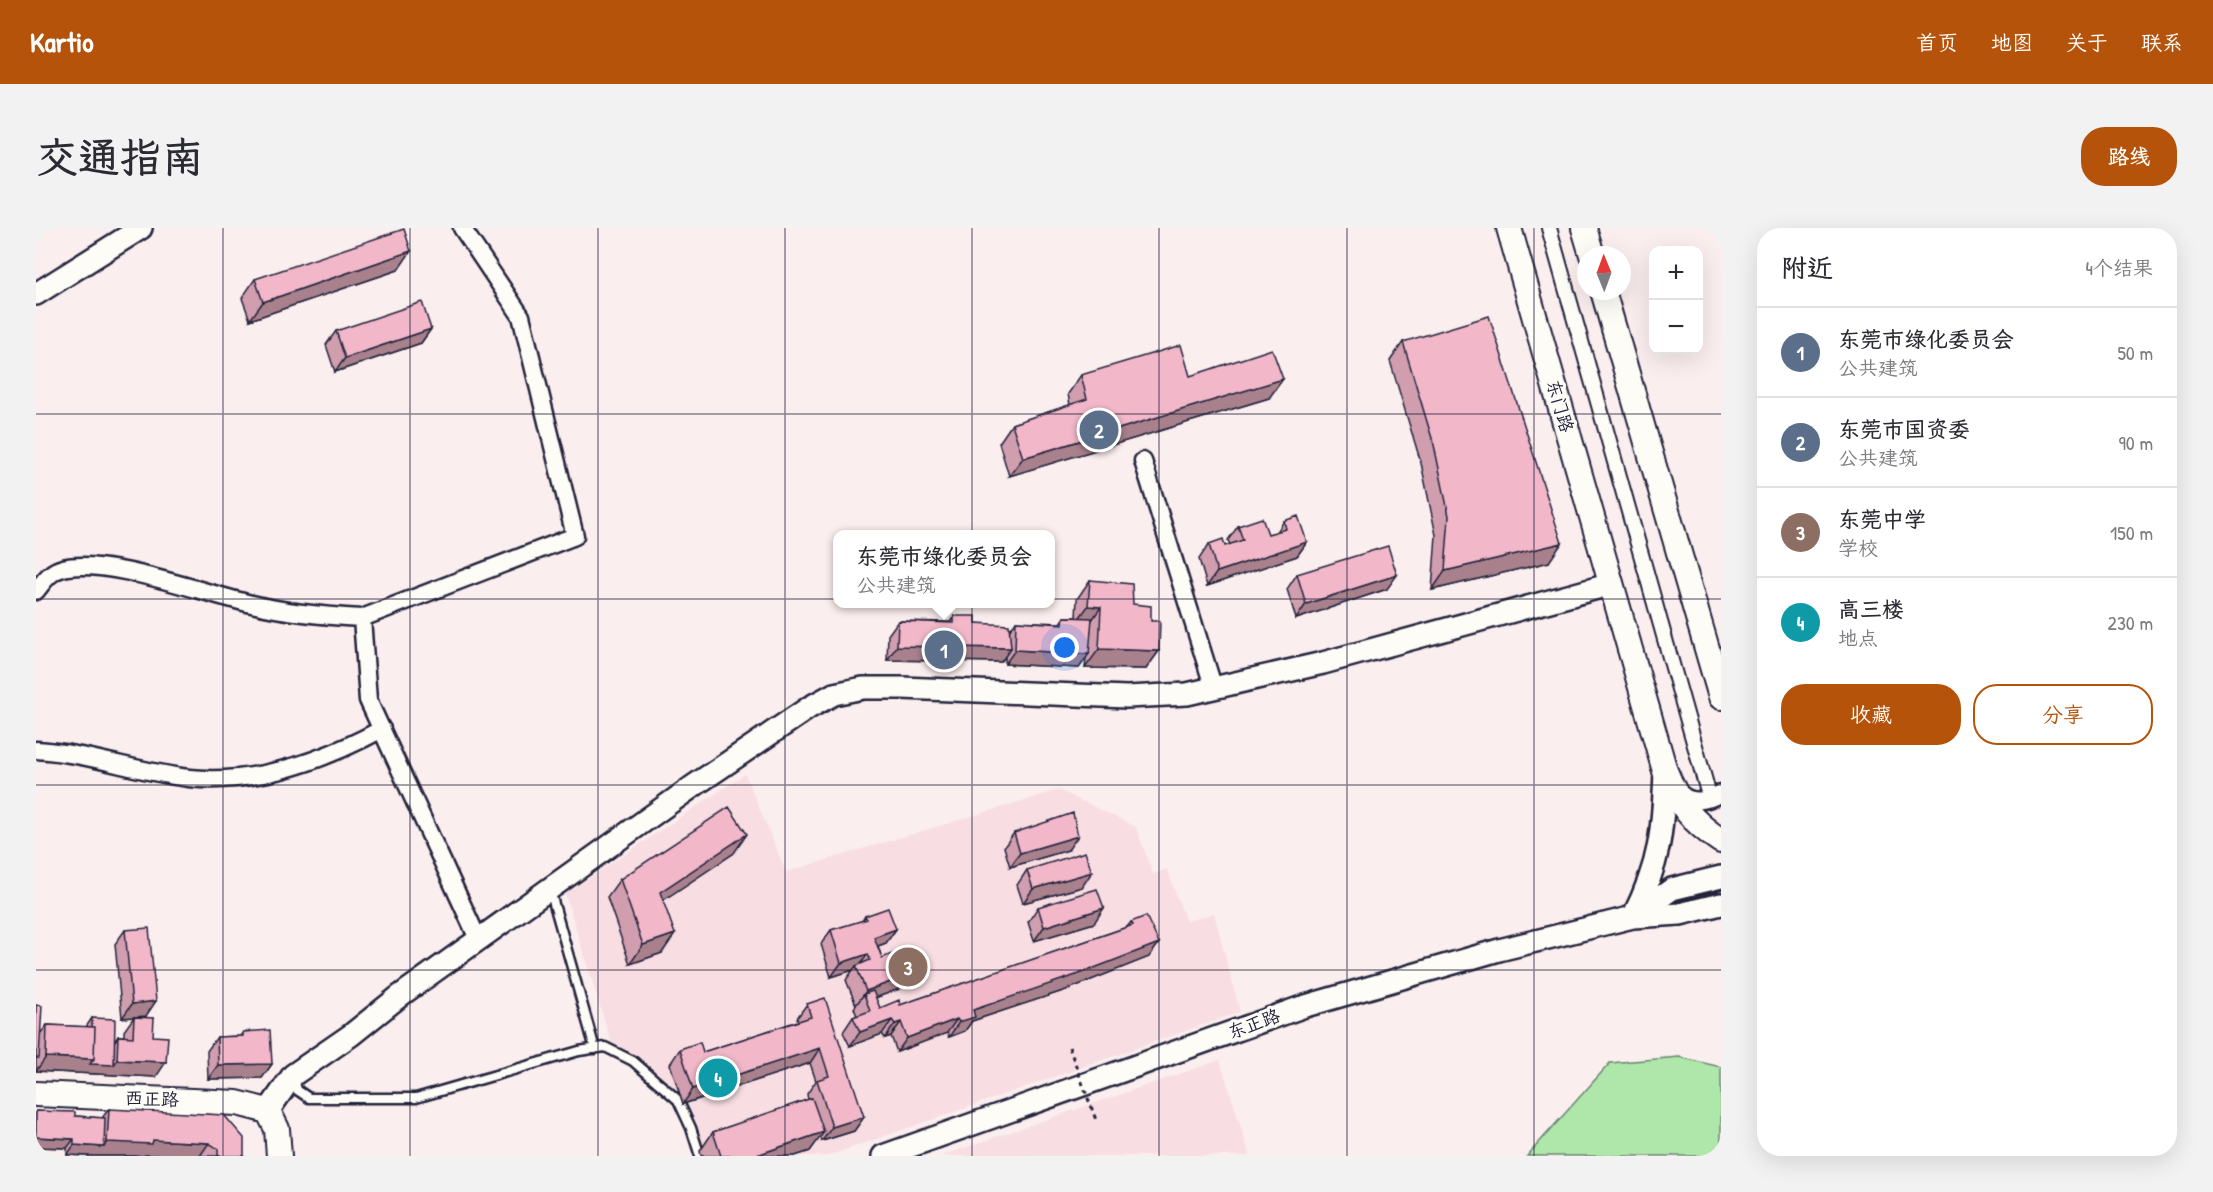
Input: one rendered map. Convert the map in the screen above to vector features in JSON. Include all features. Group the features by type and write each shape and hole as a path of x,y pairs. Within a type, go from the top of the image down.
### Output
{"main road":[{"name":"东门路","path":"1509,228 1665,771 1676,799 1690,817 1721,841"},
{"path":"1584,228 1589,246"},
{"path":"1606,300 1721,697"},
{"name":"西正路","path":"36,1094 237,1103 268,1111"},
{"path":"268,1111 278,1129 279,1156"}],"street":[{"path":"36,294 141,228"},
{"path":"36,591 47,576 62,568 86,566 119,570 253,605 312,615 362,618 575,536 521,316 462,228"},
{"path":"1549,228 1716,796 1700,802 1679,793 1665,771"},
{"path":"1143,461 1214,689"},
{"path":"268,1111 293,1075 351,1035 401,994 549,887 810,706 834,694 863,688 902,688 1127,697 1187,694 1323,663 1612,584"},
{"path":"362,618 368,700 478,939"},
{"path":"36,750 61,751 190,778 242,777 297,768 333,755 382,729"},
{"path":"1633,917 1658,858 1663,825 1665,771"},
{"path":"1633,917 1672,889 1721,877"},
{"path":"1633,917 1680,914 1721,904"},
{"name":"东正路","path":"884,1156 1302,1007 1499,950 1633,917"}],"lane":[{"path":"549,887 595,1049"},
{"path":"293,1075 297,1090 309,1098 416,1098 579,1051 605,1047 633,1061 678,1100 700,1156"}],"path":[{"path":"1069,1047 1095,1120"}],"shaded area":[{"path":"745,774 786,872 1059,790 1136,827 1153,874 1167,869 1186,922 1214,913 1240,1012 828,1156 697,1156 681,1099 639,1057 611,1042 565,894"},
{"path":"1220,1060 1250,1156 941,1156"}],"green space":[{"path":"1679,1057 1721,1067 1721,1156 1527,1156 1610,1063"}],"building":[{"path":"404,229 411,251 263,302 255,279"},
{"path":"422,302 431,329 345,358 336,331"},
{"path":"1489,316 1562,543 1445,571 1449,516 1434,445 1403,342"},
{"path":"1181,345 1190,376 1272,349 1283,379 1023,458 1012,424 1087,399 1081,375"},
{"path":"1298,516 1307,542 1217,572 1209,544 1223,539 1225,546 1243,540 1238,526 1262,518 1268,534 1286,529 1284,521"},
{"path":"1388,546 1397,575 1306,604 1297,574"},
{"path":"1090,580 1132,584 1133,604 1151,606 1151,621 1160,621 1159,651 1099,649 1101,607 1088,606"},
{"path":"954,616 976,616 976,623 1009,625 1011,648 897,646 898,621 954,623"},
{"path":"1064,617 1092,618 1089,654 1015,650 1016,621 1063,624"},
{"path":"729,807 747,834 660,892 675,934 643,945 620,879"},
{"path":"1073,813 1078,836 1020,853 1014,833"},
{"path":"1085,852 1092,872 1033,889 1027,870"},
{"path":"1097,889 1104,908 1044,927 1038,907"},
{"path":"888,908 896,929 874,937 882,958 900,951 909,975 866,991 856,966 870,960 868,954 841,963 831,930 867,919 865,916"},
{"path":"1146,916 1159,943 1076,975 973,1010 975,1017 959,1022 957,1019 907,1038 901,1022 895,1024 892,1020 860,1032 853,1017 870,1011 864,994 873,991 880,1008 899,1000 900,1005 1133,925 1131,922"},
{"path":"149,928 156,1001 132,1004 125,930"},
{"path":"825,998 864,1117 832,1127 817,1080 829,1076 820,1048 693,1089 680,1049 700,1042 703,1052 811,1017 807,1004"},
{"path":"36,1005 42,1006 39,1058 36,1058"},
{"path":"134,1017 154,1018 153,1036 168,1037 166,1062 117,1060 118,1036 133,1037"},
{"path":"92,1018 115,1019 114,1065 90,1064 94,1059 95,1027 92,1027"},
{"path":"47,1025 95,1027 94,1059 46,1057"},
{"path":"270,1030 272,1064 218,1065 217,1037 243,1036 243,1032"},
{"path":"812,1098 824,1132 754,1156 721,1156 713,1132"},
{"path":"109,1109 224,1115 244,1138 244,1156 218,1156 218,1149 209,1143 153,1140 152,1144 107,1142"},
{"path":"36,1111 75,1112 75,1116 105,1118 104,1147 74,1145 74,1139 36,1137"}],"place":[{"name":"东莞市国资委","path":"1099,430"},
{"name":"东莞市绿化委员会","path":"944,650"},
{"name":"东莞中学","path":"908,967"},
{"name":"高三楼","path":"718,1078"}]}
